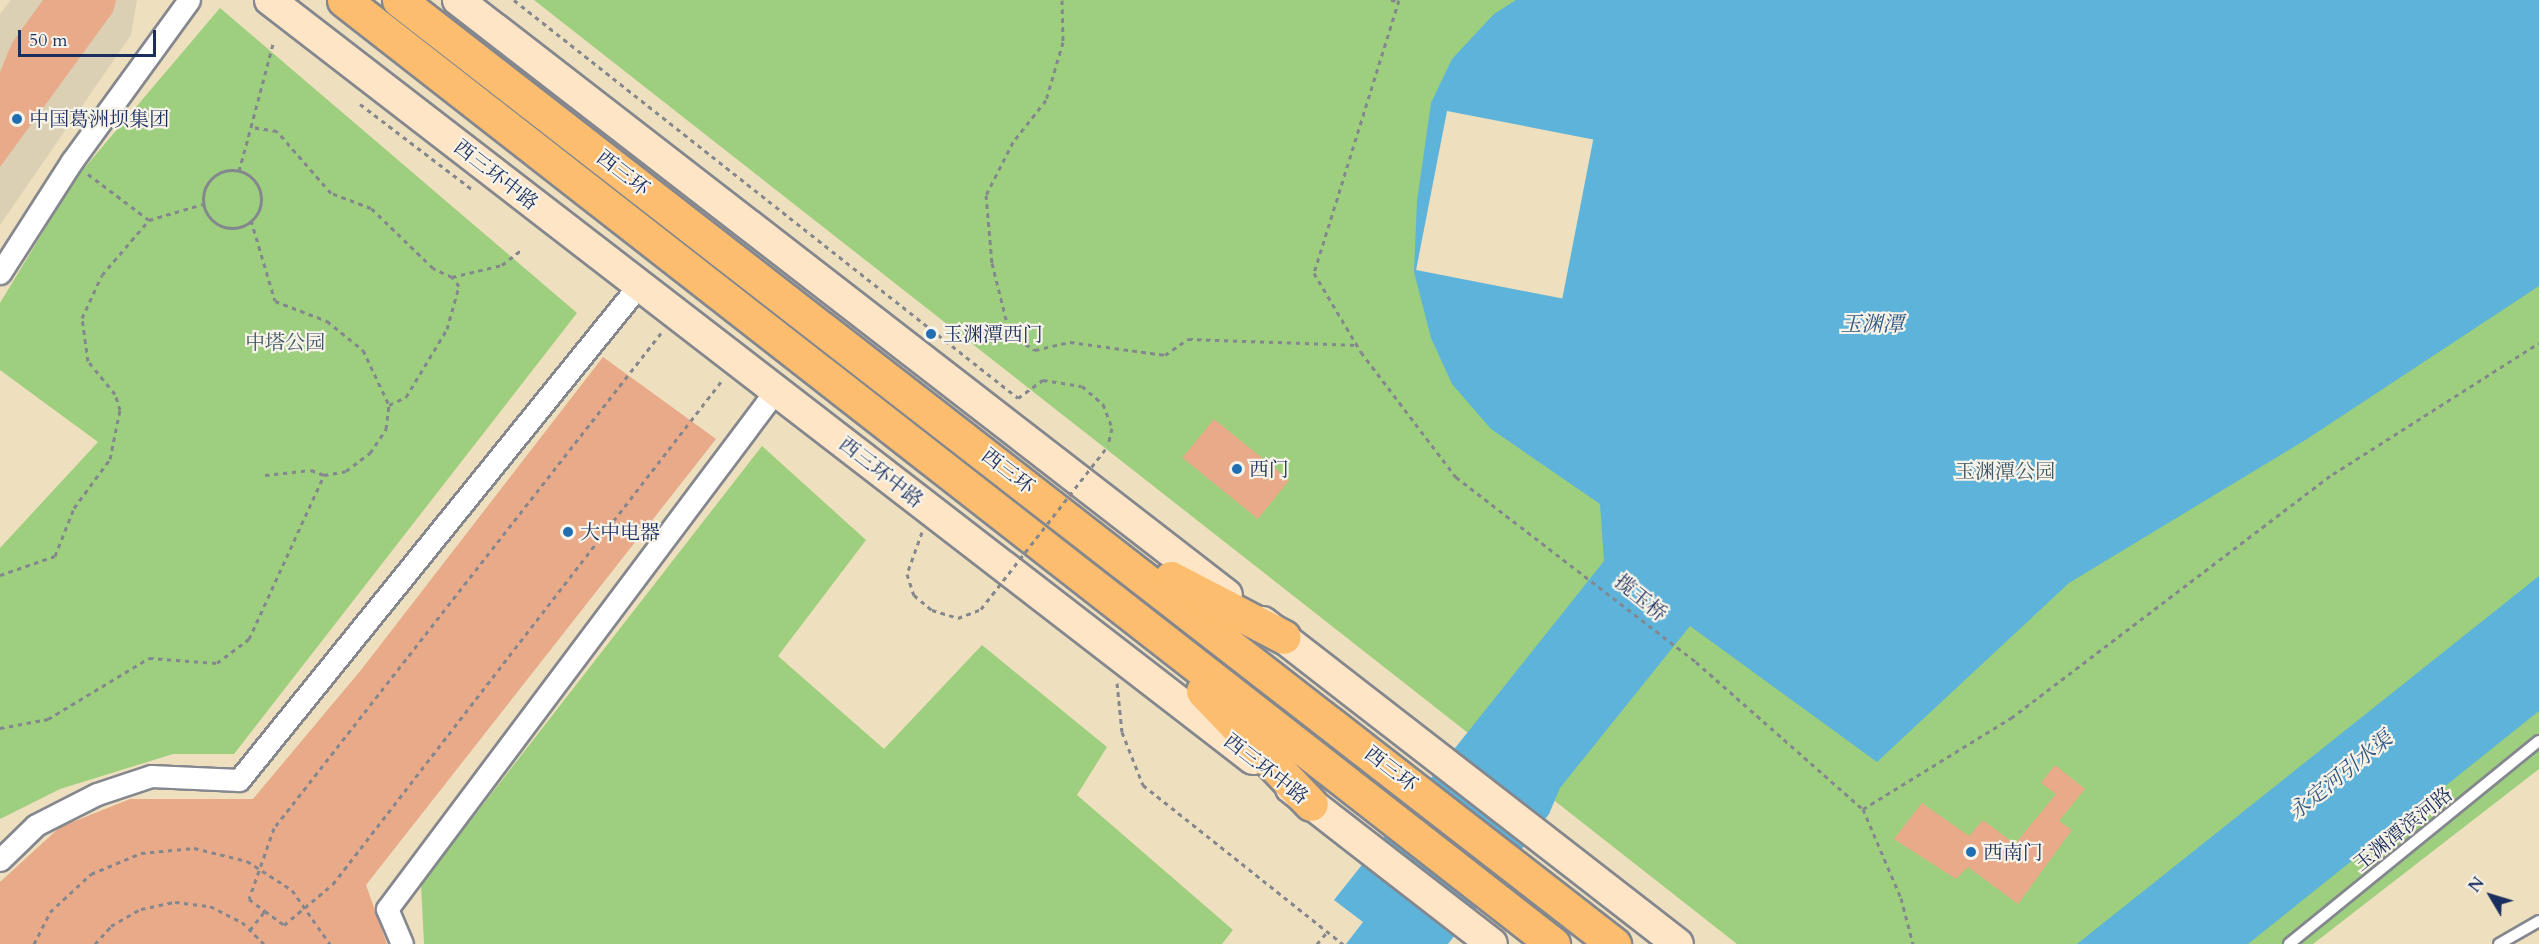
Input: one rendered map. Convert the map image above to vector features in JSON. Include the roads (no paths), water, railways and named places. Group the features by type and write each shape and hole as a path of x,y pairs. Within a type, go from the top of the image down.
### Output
{"highway":[{"name":"西三环","path":"344,0 1553,944"},
{"name":"西三环","path":"399,0 1095,538 1614,944"},
{"path":"1095,538 1284,638"},
{"path":"1121,605 1311,804"}],"street":[{"path":"0,273 72,161 189,0"},
{"path":"458,0 1677,944"},
{"name":"西三环中路","path":"272,1 1483,937"},
{"path":"0,860 36,825 97,794 151,777 239,780 639,285"},
{"path":"402,944 387,909 776,390"}],"lane":[{"name":"玉渊潭滨河路","path":"2289,944 2539,741"},
{"path":"2499,944 2539,921"}],"water":[{"name":"玉渊潭","path":"1516,0 2539,0 2539,286 2307,439 2069,583 1877,762 1690,626 1560,788 1549,814 1448,944 1346,944 1363,922 1334,900 1604,561 1600,504 1491,429 1452,384 1431,338 1414,272 1417,201 1431,103 1452,59 1494,14"},
{"name":"永定河引水渠","path":"2539,576 2539,711 2248,944 2077,944"}],"place":[{"name":"中国葛洲坝集团","path":"17,119"},
{"name":"玉渊潭西门","path":"931,334"},
{"name":"西门","path":"1237,469"},
{"name":"大中电器","path":"568,532"},
{"name":"西南门","path":"1971,852"}],"park label":[{"name":"中塔公园","path":"285,342"},
{"name":"玉渊潭公园","path":"2005,471"}]}
